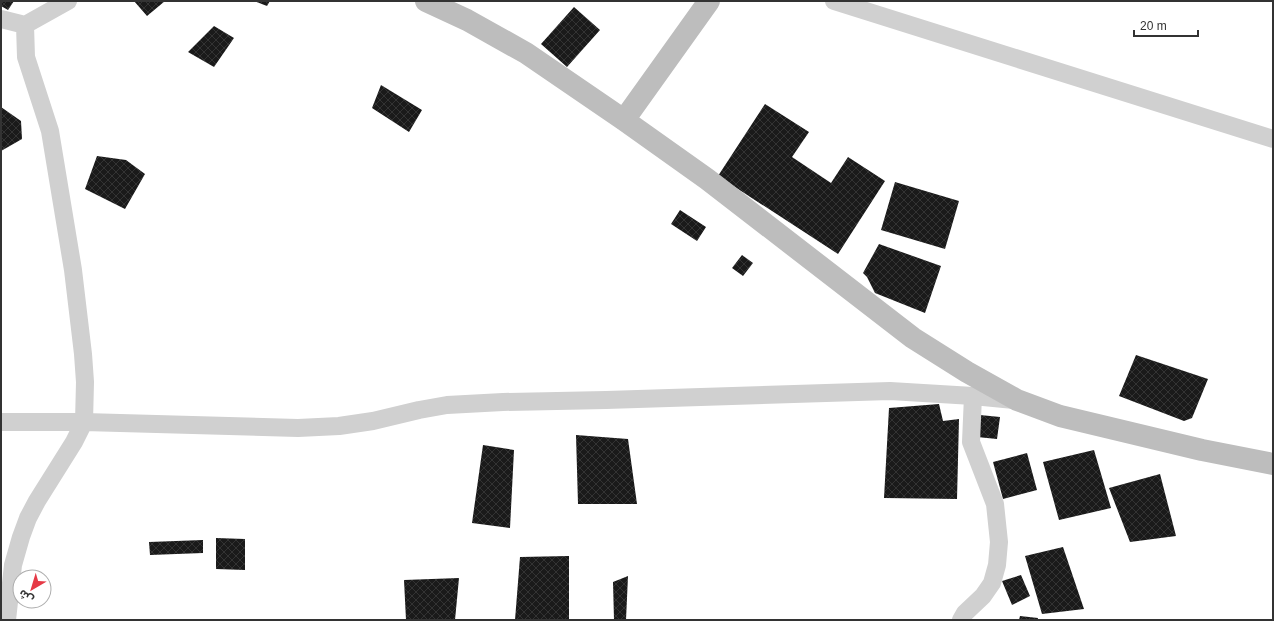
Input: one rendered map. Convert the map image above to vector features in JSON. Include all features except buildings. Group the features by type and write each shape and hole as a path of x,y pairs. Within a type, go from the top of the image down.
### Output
{"street":[{"path":"1,19 25,25 68,1"},
{"path":"426,1 467,20 526,54 624,120 707,179 913,338 967,372 1017,400 1060,416 1202,450 1273,464"},
{"path":"624,120 709,1"},
{"path":"834,1 1273,139"},
{"path":"7,620 13,565 28,518 74,442 84,422 85,382 83,354 73,270 50,131 26,57 25,25"},
{"path":"1,422 84,422 298,428 339,426 373,421 447,405 503,402 890,392 973,396 1017,400"},
{"path":"961,620 965,613 983,596 992,583 997,565 999,542 995,504 971,442 973,396"}]}
